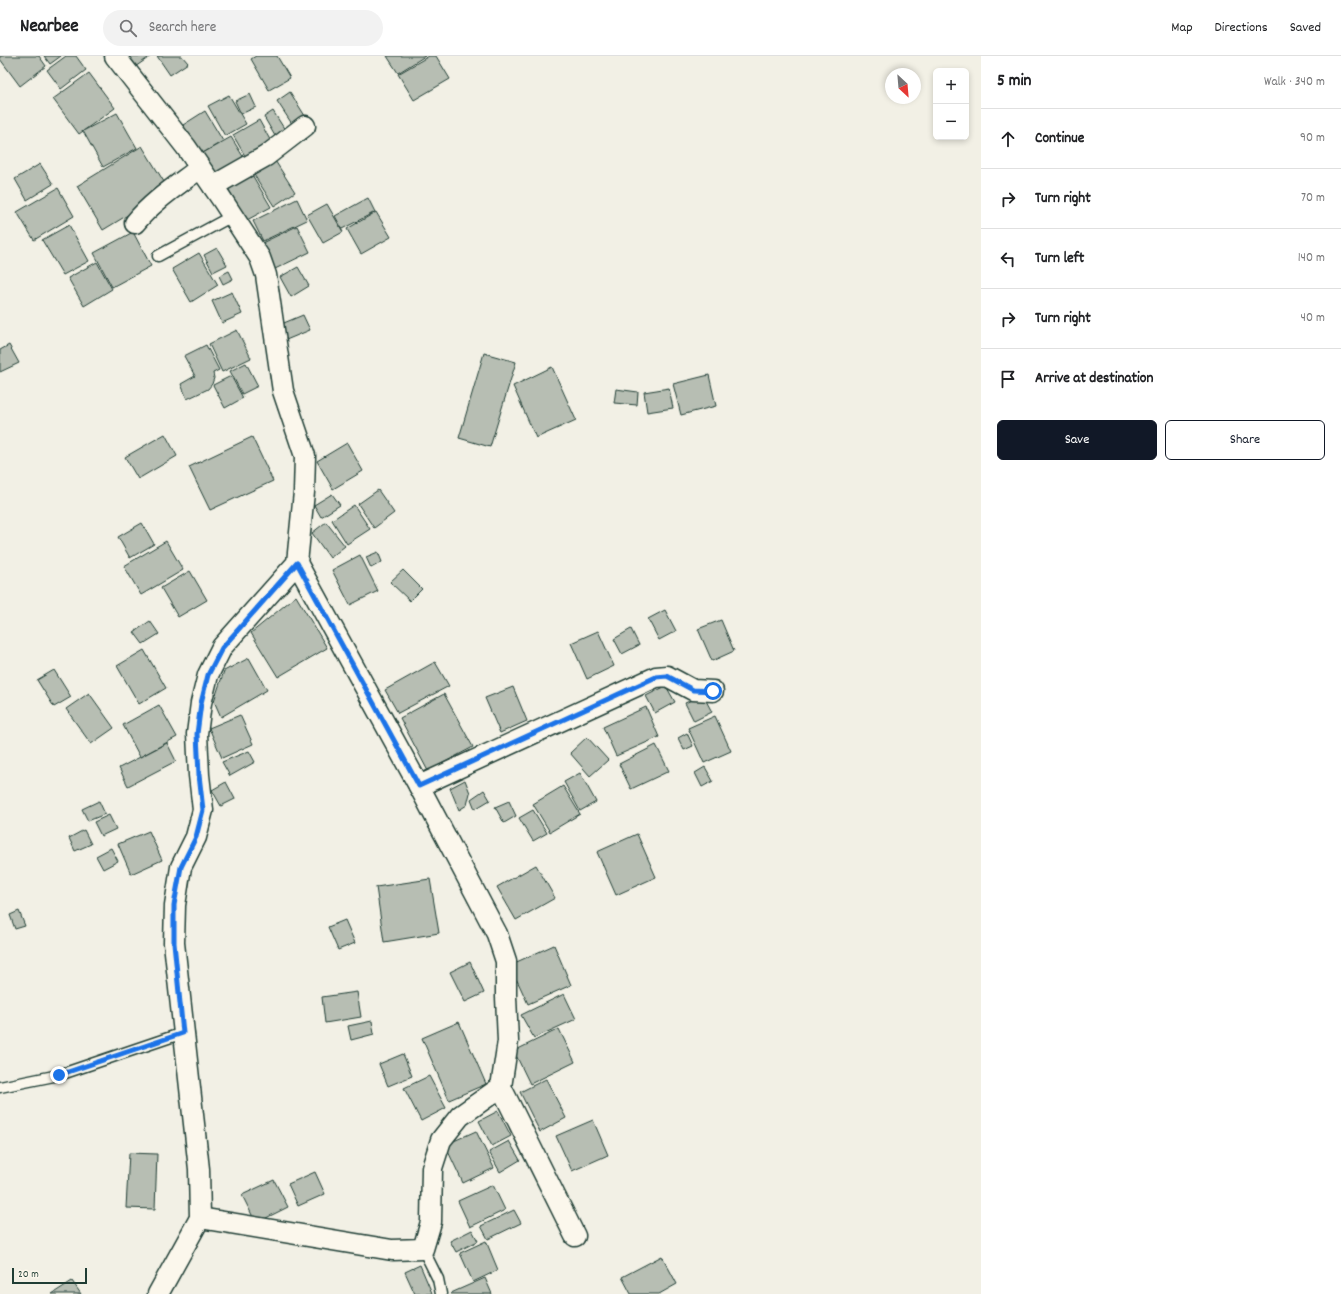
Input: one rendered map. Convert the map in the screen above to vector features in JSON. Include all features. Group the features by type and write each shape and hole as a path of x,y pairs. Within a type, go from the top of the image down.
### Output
{"street":[{"path":"115,56 186,148 260,258 266,275 283,392 305,456 304,492 297,563 419,786 497,934 506,961 508,1040 501,1087 575,1236"},
{"path":"213,186 266,156 306,126"},
{"path":"135,223 144,212 200,168"},
{"path":"158,1294 200,1218 199,1169 174,943 174,905 181,867 196,837 203,810 199,775 197,734 201,703 208,675 222,648 297,563"},
{"path":"419,786 656,677 667,676 693,690 713,691"},
{"path":"200,1218 392,1250 423,1249 431,1222 432,1168 441,1140 460,1116 501,1087"}],"lane":[{"path":"158,256 232,216"},
{"path":"0,1087 59,1075 183,1033"},
{"path":"423,1249 438,1279 441,1294"}],"building":[{"path":"0,56 39,56 46,66 20,86 0,59"},
{"path":"44,56 61,56 50,64"},
{"path":"66,56 76,56 86,70 61,89 47,70"},
{"path":"123,56 151,56 132,69"},
{"path":"157,56 182,56 188,63 170,75"},
{"path":"256,56 277,56 290,78 269,90 251,59"},
{"path":"387,56 425,56 398,73"},
{"path":"429,56 436,56 450,79 414,100 398,74"},
{"path":"89,73 115,108 79,134 53,99"},
{"path":"290,92 307,119 294,127 277,101"},
{"path":"250,94 256,107 241,114 235,101"},
{"path":"229,95 246,124 225,136 208,106"},
{"path":"205,111 223,141 201,154 183,125"},
{"path":"273,111 285,130 275,136 264,117"},
{"path":"117,113 137,148 103,167 83,131"},
{"path":"259,120 274,147 248,161 233,135"},
{"path":"231,137 247,163 219,180 203,153"},
{"path":"142,146 169,190 103,230 77,186"},
{"path":"272,156 295,192 274,206 251,170"},
{"path":"40,164 53,184 27,200 15,179"},
{"path":"251,173 271,207 247,220 227,187"},
{"path":"58,188 74,216 34,240 17,212"},
{"path":"368,198 375,212 342,229 335,216"},
{"path":"297,199 307,220 263,241 253,221"},
{"path":"327,204 343,232 323,243 307,215"},
{"path":"376,212 391,237 361,254 347,229"},
{"path":"69,225 89,261 63,275 42,240"},
{"path":"297,226 310,252 275,269 262,243"},
{"path":"133,232 151,266 112,287 94,253"},
{"path":"217,248 227,265 213,272 204,255"},
{"path":"199,253 218,285 191,302 172,269"},
{"path":"97,262 112,289 84,306 68,278"},
{"path":"298,267 309,286 291,297 280,277"},
{"path":"229,271 233,279 223,284 219,276"},
{"path":"232,292 242,314 222,323 212,301"},
{"path":"303,315 310,330 286,340 279,325"},
{"path":"237,330 251,358 222,372 209,344"},
{"path":"9,345 19,363 0,372 0,350"},
{"path":"206,345 219,370 213,373 214,378 208,389 187,399 181,384 195,376 184,356"},
{"path":"484,353 516,362 490,447 459,438"},
{"path":"246,363 258,386 242,394 230,371"},
{"path":"552,367 576,420 536,438 513,386"},
{"path":"709,375 716,406 681,415 673,384"},
{"path":"231,376 243,398 225,408 213,385"},
{"path":"669,388 673,408 647,412 644,392"},
{"path":"616,389 638,392 637,405 614,403"},
{"path":"165,434 177,456 138,479 125,457"},
{"path":"252,437 273,481 210,510 189,467"},
{"path":"347,443 363,471 333,489 317,461"},
{"path":"378,490 394,513 374,528 358,504"},
{"path":"332,494 340,505 321,517 314,505"},
{"path":"354,505 370,529 347,544 332,520"},
{"path":"326,522 345,546 330,558 312,533"},
{"path":"142,523 154,544 130,558 118,537"},
{"path":"166,541 183,570 141,595 124,566"},
{"path":"378,552 382,562 371,568 366,557"},
{"path":"360,555 378,591 350,605 332,570"},
{"path":"403,570 422,589 410,601 390,582"},
{"path":"190,571 207,600 178,617 161,588"},
{"path":"296,596 327,648 278,677 251,633"},
{"path":"665,610 676,631 659,640 648,619"},
{"path":"721,620 734,651 712,661 698,629"},
{"path":"150,621 159,634 143,644 134,632"},
{"path":"631,629 639,645 622,654 614,639"},
{"path":"598,631 614,666 587,679 571,643"},
{"path":"144,650 166,688 139,704 117,666"},
{"path":"249,658 267,690 221,717 214,701 224,671"},
{"path":"435,662 449,686 398,713 385,690"},
{"path":"54,670 71,697 54,707 37,680"},
{"path":"666,686 675,702 655,713 646,696"},
{"path":"513,687 527,721 500,733 485,698"},
{"path":"89,693 114,728 91,744 66,709"},
{"path":"444,694 473,747 428,771 400,718"},
{"path":"703,695 712,712 694,721 685,703"},
{"path":"159,705 177,737 140,757 123,725"},
{"path":"646,707 659,737 616,756 603,727"},
{"path":"240,715 253,744 222,758 209,728"},
{"path":"715,716 731,751 704,763 688,728"},
{"path":"687,733 693,746 684,750 678,738"},
{"path":"587,737 608,760 590,776 570,753"},
{"path":"167,743 176,761 128,786 119,768"},
{"path":"656,745 669,771 631,789 619,764"},
{"path":"249,751 255,762 230,776 222,762"},
{"path":"705,767 713,781 702,787 695,773"},
{"path":"580,773 596,802 580,811 564,782"},
{"path":"465,780 470,793 467,805 459,810 450,788"},
{"path":"226,782 235,799 221,806 212,790"},
{"path":"563,786 580,814 550,832 533,804"},
{"path":"484,790 490,800 475,809 471,799"},
{"path":"99,801 105,814 88,821 82,809"},
{"path":"509,801 516,816 504,823 495,807"},
{"path":"533,810 547,833 533,841 519,818"},
{"path":"109,815 116,829 101,836 94,822"},
{"path":"84,830 91,844 75,851 69,838"},
{"path":"149,831 162,860 131,874 118,844"},
{"path":"637,834 656,877 616,895 597,852"},
{"path":"111,848 118,861 103,869 96,856"},
{"path":"536,865 555,898 516,920 497,887"},
{"path":"430,879 439,933 384,942 376,887"},
{"path":"19,911 25,926 15,929 10,915"},
{"path":"345,920 355,943 338,950 328,927"},
{"path":"554,945 571,985 528,1004 510,965"},
{"path":"470,962 484,993 465,1002 450,972"},
{"path":"357,992 361,1017 325,1023 322,997"},
{"path":"564,994 576,1019 534,1038 521,1015"},
{"path":"372,1021 374,1034 351,1040 348,1026"},
{"path":"459,1022 486,1084 449,1100 422,1038"},
{"path":"559,1029 575,1062 530,1084 514,1051"},
{"path":"403,1054 412,1076 388,1086 379,1064"},
{"path":"429,1076 446,1108 421,1121 404,1088"},
{"path":"546,1079 566,1118 540,1132 520,1092"},
{"path":"498,1111 511,1136 492,1146 479,1121"},
{"path":"593,1120 608,1155 572,1171 556,1136"},
{"path":"476,1131 494,1168 463,1183 445,1145"},
{"path":"509,1141 520,1160 500,1172 489,1152"},
{"path":"129,1153 157,1154 155,1209 126,1208"},
{"path":"315,1172 325,1194 298,1206 288,1184"},
{"path":"274,1180 288,1207 256,1223 242,1195"},
{"path":"493,1185 505,1210 470,1227 458,1201"},
{"path":"514,1210 521,1223 488,1239 481,1226"},
{"path":"472,1230 478,1241 456,1252 450,1241"},
{"path":"486,1241 498,1270 473,1282 460,1253"},
{"path":"662,1256 677,1284 659,1294 631,1294 622,1277"},
{"path":"420,1265 432,1293 430,1294 415,1294 405,1272"},
{"path":"485,1278 492,1294 451,1294 451,1293"},
{"path":"72,1281 81,1294 52,1294"}],"route":[{"path":"59,1075 183,1033 174,943 174,905 181,867 196,837 203,810 199,775 197,734 201,703 208,675 222,648 297,563 419,786 656,677 667,676 693,690 713,691"}]}
